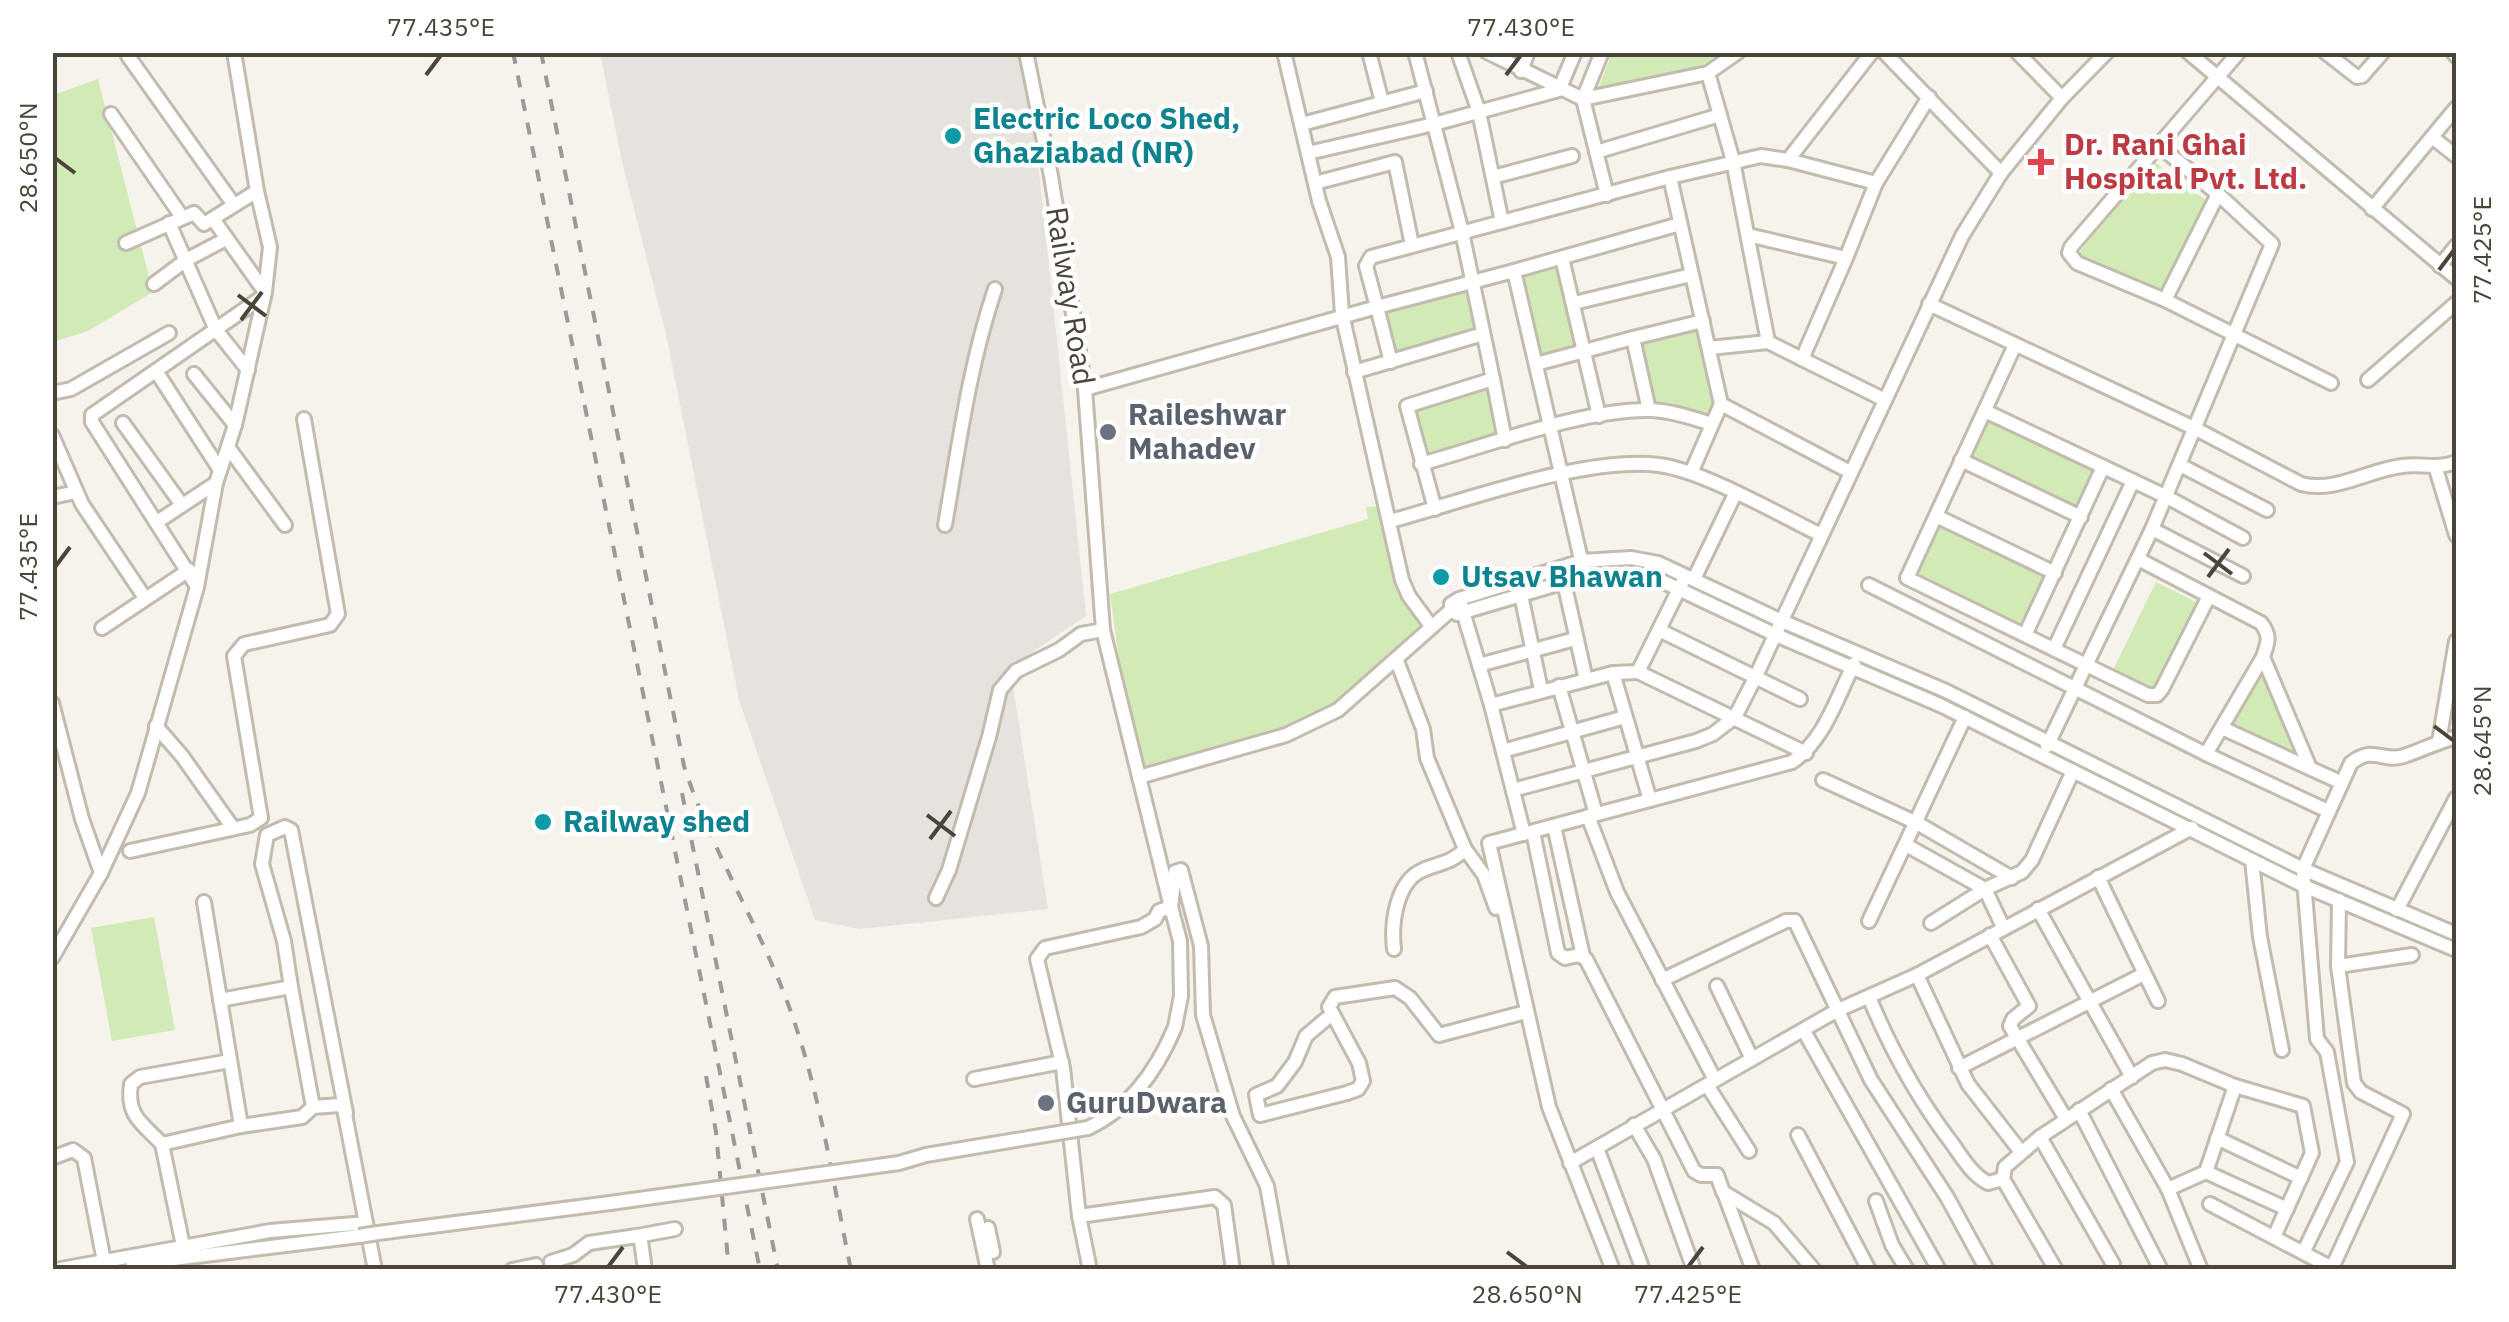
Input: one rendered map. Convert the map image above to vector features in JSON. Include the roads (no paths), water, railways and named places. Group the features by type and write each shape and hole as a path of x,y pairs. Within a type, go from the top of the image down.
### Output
{"street":[{"path":"52,958 100,873 138,792 197,587 218,477 235,425 264,294 271,255 234,52"},
{"name":"Railway Road","path":"102,1263 899,1162 1088,1128 1119,1109 1148,1078 1175,1027 1181,996 1180,940 1103,630 1085,389 1048,159 1026,52"},
{"path":"1284,52 1315,183 1338,257 1342,314 1402,580 1408,596 1430,626"},
{"path":"1369,52 1382,102"},
{"path":"1415,52 1462,232 1505,440"},
{"path":"1458,52 1479,112 1502,222"},
{"path":"1487,52 1583,99 1708,73 1738,52"},
{"path":"1520,71 1528,52"},
{"path":"1559,90 1575,52"},
{"path":"1602,52 1583,99 1607,195"},
{"path":"1788,160 1872,52"},
{"path":"1884,52 2001,173"},
{"path":"2017,52 2062,98"},
{"path":"1513,790 1636,759 1712,734 1734,717 1756,678 1962,236 2001,173 2062,98 2107,52"},
{"path":"2188,52 2456,278"},
{"path":"2240,52 2157,144 2069,253 2077,263 2164,300 2331,384"},
{"path":"2325,52 2357,77 2383,52"},
{"path":"128,56 234,205"},
{"path":"1708,73 1732,161 1768,342"},
{"path":"1308,153 1559,90"},
{"path":"1302,124 1426,92"},
{"path":"1802,359 1876,184 1929,97"},
{"path":"2372,209 2456,109"},
{"path":"111,114 176,220 186,260 216,330 248,370"},
{"path":"1596,152 1720,115"},
{"path":"1387,134 1412,245"},
{"path":"2432,137 2456,156"},
{"path":"2045,749 2152,529 2272,244 2157,144"},
{"path":"1493,177 1572,156"},
{"path":"1391,362 1367,261 1412,245 1760,156 1876,184"},
{"path":"1315,183 1395,162"},
{"path":"1670,177 1721,404 1691,473"},
{"path":"126,243 194,213 204,224 257,191"},
{"path":"2164,300 2218,194"},
{"path":"213,219 264,294"},
{"path":"1085,389 1342,314 1680,224"},
{"path":"1748,235 1846,258"},
{"path":"154,284 186,260 226,240"},
{"path":"2440,266 2456,246"},
{"path":"1562,258 1599,416"},
{"path":"1514,271 1585,576"},
{"path":"1574,304 1691,275"},
{"path":"946,526 964,400 977,342 995,289"},
{"path":"197,587 92,422 97,411 264,294"},
{"path":"2368,380 2456,303"},
{"path":"1929,304 2196,429 2301,484 2316,488 2404,465 2436,469 2456,462"},
{"path":"1536,364 1703,321"},
{"path":"52,393 71,390 169,334"},
{"path":"1354,372 1483,334"},
{"path":"1633,338 1649,410"},
{"path":"1708,348 1768,342 1885,400"},
{"path":"2016,345 1906,578 2148,696 2157,695 2210,596"},
{"path":"156,371 218,477"},
{"path":"194,374 235,425"},
{"path":"1435,509 1407,406 1494,379"},
{"path":"1721,404 1850,472"},
{"path":"1422,464 1599,416 1649,410 1712,424"},
{"path":"1985,411 2165,496 2243,538"},
{"path":"130,851 256,823 261,818 236,650 244,644 330,625 338,614 304,420"},
{"path":"122,423 182,505"},
{"path":"52,435 59,469 145,598"},
{"path":"228,447 284,525"},
{"path":"1962,460 2081,518"},
{"path":"1390,521 1562,474 1620,464 1660,465 1691,473 1820,535"},
{"path":"2180,465 2266,510"},
{"path":"2025,635 2103,467"},
{"path":"2436,469 2456,535"},
{"path":"157,522 218,477"},
{"path":"2054,649 2133,481"},
{"path":"52,497 76,492"},
{"path":"1638,672 1735,494"},
{"path":"1936,516 2054,573"},
{"path":"2152,529 2243,576"},
{"path":"1140,778 1270,740 1338,710 1456,606 1582,562 1631,558 1658,563 1776,635 1946,691 2045,749 2073,771 2189,830 2304,886 2456,950"},
{"path":"2138,559 2261,623 2268,632 2263,657 2206,754"},
{"path":"102,628 189,570"},
{"path":"1456,606 1521,595 1585,576 1630,573 1686,581 1782,621 1965,717 2045,749 2303,869 2456,934"},
{"path":"1564,582 1586,680"},
{"path":"1869,585 2328,811"},
{"path":"1521,595 1542,690"},
{"path":"1456,606 1480,665 1558,953 1565,958 1582,956"},
{"path":"936,898 949,870 1000,690 1016,671 1081,634 1103,630"},
{"path":"1659,630 1800,700"},
{"path":"1480,665 1576,639"},
{"path":"2439,742 2456,641"},
{"path":"2263,657 2310,768"},
{"path":"1397,661 1423,729 1427,758 1465,849 1484,875 1521,989"},
{"path":"1614,1270 1548,1107 1489,843 1792,762 1816,740 1856,661"},
{"path":"1491,705 1613,673 1638,672 1806,753"},
{"path":"1613,673 1650,800"},
{"path":"1559,686 1592,815 1617,892 1749,1151"},
{"path":"52,702 100,873"},
{"path":"1503,750 1625,717"},
{"path":"1869,921 1965,717"},
{"path":"156,726 233,828"},
{"path":"2222,728 2340,782"},
{"path":"2304,1252 2347,1162 2327,1052 2318,1040 2303,869 2351,763 2374,753 2395,758 2456,736"},
{"path":"1931,922 1985,889 2012,878 2032,860 2073,771"},
{"path":"1823,780 1917,822 2012,878"},
{"path":"2397,910 2456,798"},
{"path":"1570,1163 1836,1012 1916,975 2206,821"},
{"path":"1554,826 1582,956 1694,1172 1717,1174 1754,1270"},
{"path":"314,1107 284,940 262,864 267,834 285,827 291,830 375,1270"},
{"path":"1906,845 1985,889 2003,927"},
{"path":"1394,949 1392,932 1405,885 1419,871 1455,860 1465,849"},
{"path":"2252,860 2260,937 2282,1050"},
{"path":"1090,1270 1079,1216 1062,1062 1038,966 1039,954 1045,948 1141,927 1155,919 1159,911 1173,912 1174,872 1182,870 1201,946 1203,1014 1233,1116 1267,1186 1282,1270"},
{"path":"2098,877 2158,1002"},
{"path":"2210,1204 2333,1269 2403,1114 2361,1092 2354,1083 2338,966 2339,900"},
{"path":"204,902 240,1126"},
{"path":"2038,908 2132,1076"},
{"path":"1662,980 1791,919 1799,925 1836,1012 1871,1080 1947,1197 1987,1270"},
{"path":"1990,934 2030,1006 2010,1022 2066,1119"},
{"path":"2338,966 2412,955"},
{"path":"1959,1068 2144,974"},
{"path":"1916,975 1959,1068 2020,1152"},
{"path":"220,1000 291,986"},
{"path":"1717,986 1752,1059"},
{"path":"1332,1014 1306,1036 1277,1086 1256,1096 1260,1115 1358,1089 1364,1074 1329,1008 1335,997 1396,988 1410,998 1439,1035 1526,1012"},
{"path":"1868,997 1892,1052 1922,1104 1975,1174 1988,1182 2003,1179"},
{"path":"1804,1031 1939,1270"},
{"path":"2056,1270 2003,1179 2005,1166 2079,1110 2152,1063 2165,1060 2303,1106 2312,1154 2274,1237"},
{"path":"183,1246 162,1144 131,1112 130,1084 140,1077 230,1061"},
{"path":"974,1079 1062,1062"},
{"path":"2168,1189 2206,1172 2235,1086"},
{"path":"2111,1090 2168,1189 2200,1270"},
{"path":"162,1144 302,1117 314,1107 340,1106 346,1114"},
{"path":"2079,1110 2161,1270"},
{"path":"1634,1126 1654,1160 1694,1270"},
{"path":"1798,1135 1869,1270"},
{"path":"2040,1137 2112,1264"},
{"path":"2217,1138 2301,1178"},
{"path":"1597,1148 1643,1270"},
{"path":"52,1158 73,1150 84,1158 102,1263"},
{"path":"2206,1172 2287,1209"},
{"path":"1724,1192 1774,1222 1810,1268"},
{"path":"1079,1216 1214,1197 1224,1205 1234,1270"},
{"path":"1876,1201 1892,1244 1907,1270"},
{"path":"55,1270 270,1231 366,1223"},
{"path":"988,1270 983,1223 996,1270"},
{"path":"552,1270 551,1262 573,1255 588,1243 675,1229"},
{"path":"637,1236 645,1270"},
{"path":"512,1270 536,1265"}],"railway":[{"path":"513,52 760,1270"},
{"path":"541,52 684,766 795,1024 820,1115 851,1270"},
{"path":"682,793 778,1270"},
{"path":"706,1076 716,1132 729,1270"}],"place":[{"name":"Electric Loco Shed, Ghaziabad (NR)","path":"953,136"},
{"name":"Dr. Rani Ghai Hospital Pvt. Ltd.","path":"2041,162"},
{"name":"Raileshwar Mahadev","path":"1108,432"},
{"name":"Utsav Bhawan","path":"1441,577"},
{"name":"Railway shed","path":"543,822"},
{"name":"GuruDwara","path":"1046,1103"}]}
